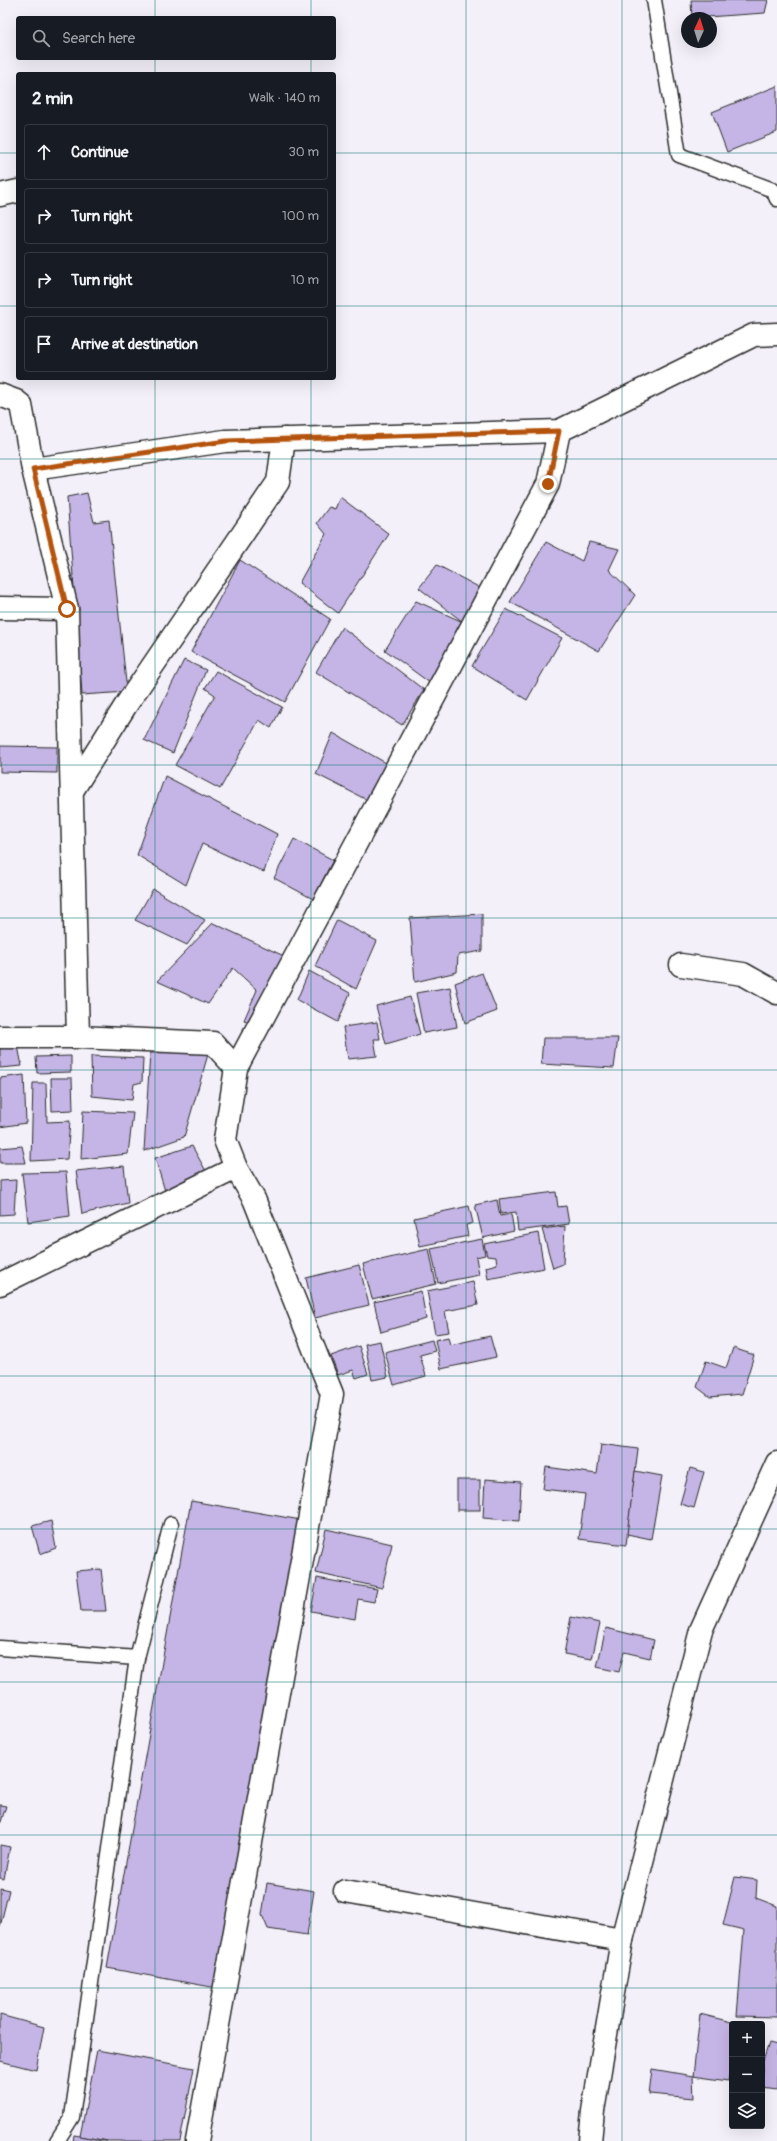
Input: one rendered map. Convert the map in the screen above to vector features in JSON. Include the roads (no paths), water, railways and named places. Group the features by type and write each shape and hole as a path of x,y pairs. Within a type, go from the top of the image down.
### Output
{"street":[{"path":"0,195 16,191"},
{"path":"33,469 226,441 559,431 754,336 777,334"},
{"path":"0,396 21,404 33,469 67,609 78,1037"},
{"path":"197,2141 332,1394 254,1199 236,1168 225,1140 236,1068 548,484 559,431"},
{"path":"72,791 148,672 278,482 284,439"},
{"path":"0,608 67,609"},
{"path":"681,965 743,974 777,993"},
{"path":"0,1037 78,1037 212,1043 236,1068"},
{"path":"0,1284 236,1168"},
{"path":"590,2141 593,2111 622,1940 700,1630 777,1463"},
{"path":"345,1891 622,1940"}],"lane":[{"path":"654,0 679,155 773,190 777,199"},
{"path":"57,2141 72,2117 137,1658 171,1524"},
{"path":"0,1648 137,1658"}]}
